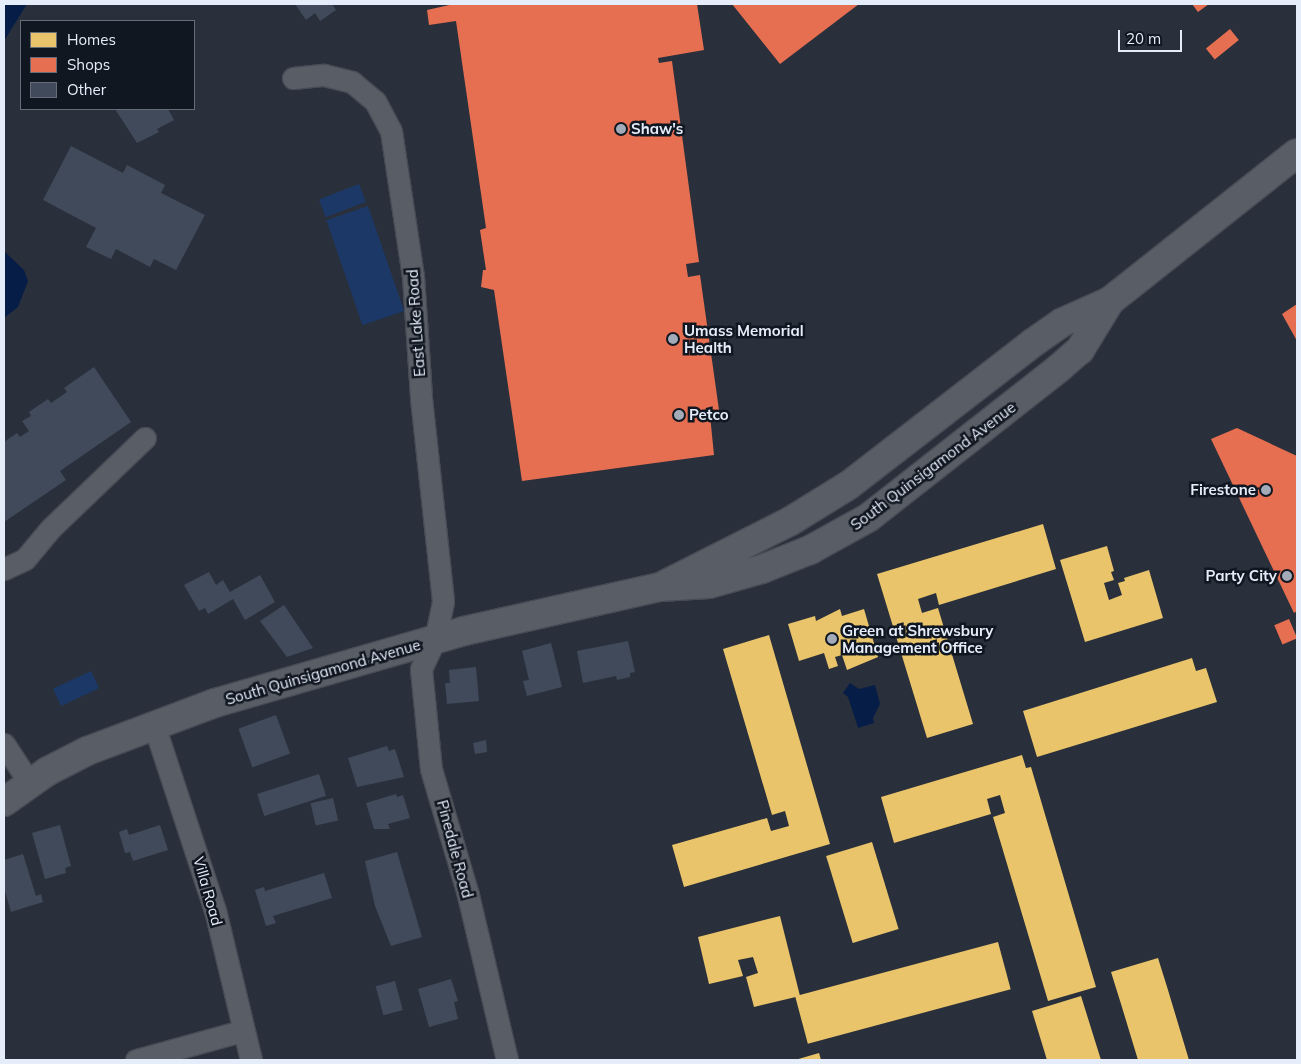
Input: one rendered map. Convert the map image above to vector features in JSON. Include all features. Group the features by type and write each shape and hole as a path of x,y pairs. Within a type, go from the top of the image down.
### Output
{"main road":[{"name":"South Quinsigamond Avenue","path":"660,588 703,563 789,522 829,498 1034,342 1063,322 1110,300 1297,153"},
{"name":"South Quinsigamond Avenue","path":"4,802 30,782 87,751 154,725 233,698 436,639 660,588 709,584 762,569 810,550 868,518 1080,350 1110,300"}],"street":[{"name":"East Lake Road","path":"293,78 324,75 352,82 375,101 391,131 414,276 420,398 437,530 442,602 436,639"},
{"path":"4,569 25,559 51,528 145,438"},
{"name":"Pinedale Road","path":"436,639 421,669 432,769 468,895 507,1060"},
{"name":"Villa Road","path":"154,725 215,910 241,1031 251,1060"},
{"path":"4,744 30,782"},
{"path":"136,1060 241,1031"}],"shaded area":[{"path":"4,4 27,4 4,41"},
{"path":"359,184 366,202 326,217 319,199"},
{"path":"368,206 404,311 363,325 326,220"},
{"path":"4,251 24,270 28,281 18,307 4,318"},
{"path":"91,671 99,688 61,706 53,689"},
{"path":"850,683 859,689 875,685 880,704 873,718 874,723 858,728 848,697 843,693"}],"building: Homes":[{"path":"1043,524 1056,569 939,605 936,593 918,599 922,613 938,608 973,724 927,738 877,574"},
{"path":"1107,546 1114,571 1111,572 1114,580 1104,583 1109,600 1122,595 1118,583 1125,581 1124,578 1149,570 1163,618 1085,642 1060,560"},
{"name":"Green at Shrewsbury Management Office","path":"840,609 842,616 864,609 878,657 847,670 842,655 835,657 838,666 829,669 824,653 799,661 788,624 815,616 816,621"},
{"path":"769,635 830,844 684,887 672,845 767,818 771,831 789,826 785,811 772,815 723,649"},
{"path":"1192,658 1196,671 1206,668 1217,702 1037,757 1023,711"},
{"path":"1022,755 1026,768 1031,767 1096,987 1048,1001 993,817 1005,813 1000,795 987,799 991,814 894,843 881,797"},
{"path":"872,842 899,929 853,943 826,856"},
{"path":"780,916 800,996 754,1007 746,977 758,973 753,957 738,960 743,976 709,984 698,937"},
{"path":"998,942 1011,989 808,1044 795,996"},
{"path":"1158,958 1189,1060 1138,1060 1111,972"},
{"path":"1081,996 1101,1060 1047,1060 1032,1011"},
{"path":"819,1053 821,1060 795,1060"}],"building: Shops":[{"path":"454,4 697,4 704,50 658,58 659,63 672,61 699,262 686,264 688,277 700,275 719,410 710,415 714,455 522,481 494,290 481,287 483,270 486,270 480,230 486,228 456,21 429,25 427,10"},
{"path":"732,4 859,4 780,64"},
{"path":"1192,4 1209,4 1198,12"},
{"path":"1230,29 1239,40 1215,59 1206,49"},
{"path":"1297,304 1297,341 1282,314"},
{"name":"Firestone","path":"1237,428 1297,456 1297,611 1294,613 1211,439"},
{"path":"1289,619 1297,638 1282,645 1274,625"}],"building: Other":[{"path":"295,4 332,4 336,10 320,21 315,13 306,20"},
{"path":"116,110 169,110 174,120 157,129 159,132 137,143"},
{"path":"71,146 123,173 127,165 165,185 161,193 205,215 176,270 154,259 150,267 116,249 111,259 86,247 96,228 43,200"},
{"path":"94,367 131,422 60,471 66,480 4,522 4,442 17,433 20,437 29,431 22,421 31,416 29,412 48,399 51,403 67,392 64,388"},
{"path":"209,572 216,585 223,580 230,592 260,575 275,602 245,620 233,599 208,614 205,608 199,611 184,585"},
{"path":"284,605 313,648 287,657 260,621"},
{"path":"628,641 635,672 630,673 630,677 617,680 616,676 583,683 577,651"},
{"path":"551,643 562,687 527,696 523,681 529,680 522,651"},
{"path":"476,667 479,701 447,704 445,683 450,683 449,670"},
{"path":"276,715 290,754 252,767 238,729"},
{"path":"486,740 487,752 475,754 473,743"},
{"path":"387,746 389,751 395,749 404,777 357,787 348,758"},
{"path":"319,774 326,796 264,816 257,794"},
{"path":"396,794 397,797 403,795 410,818 388,824 390,829 374,829 366,803"},
{"path":"333,798 338,820 316,826 311,803"},
{"path":"60,825 71,866 65,868 66,873 45,879 32,833"},
{"path":"160,825 168,850 133,861 130,852 125,853 119,832 127,829 129,835"},
{"path":"397,852 422,937 391,946 375,906 365,861"},
{"path":"23,854 36,896 41,894 43,902 11,912 4,888 4,860"},
{"path":"324,873 332,898 273,916 276,923 266,926 255,890 264,887 265,891"},
{"path":"451,979 458,1001 454,1002 458,1019 429,1027 418,989"},
{"path":"395,981 403,1010 383,1015 376,986"}],"place":[{"name":"Shaw's","path":"621,129"},
{"name":"Umass Memorial Health","path":"673,339"},
{"name":"Petco","path":"679,415"},
{"name":"Firestone","path":"1266,490"},
{"name":"Party City","path":"1287,576"},
{"name":"Green at Shrewsbury Management Office","path":"832,639"}]}
